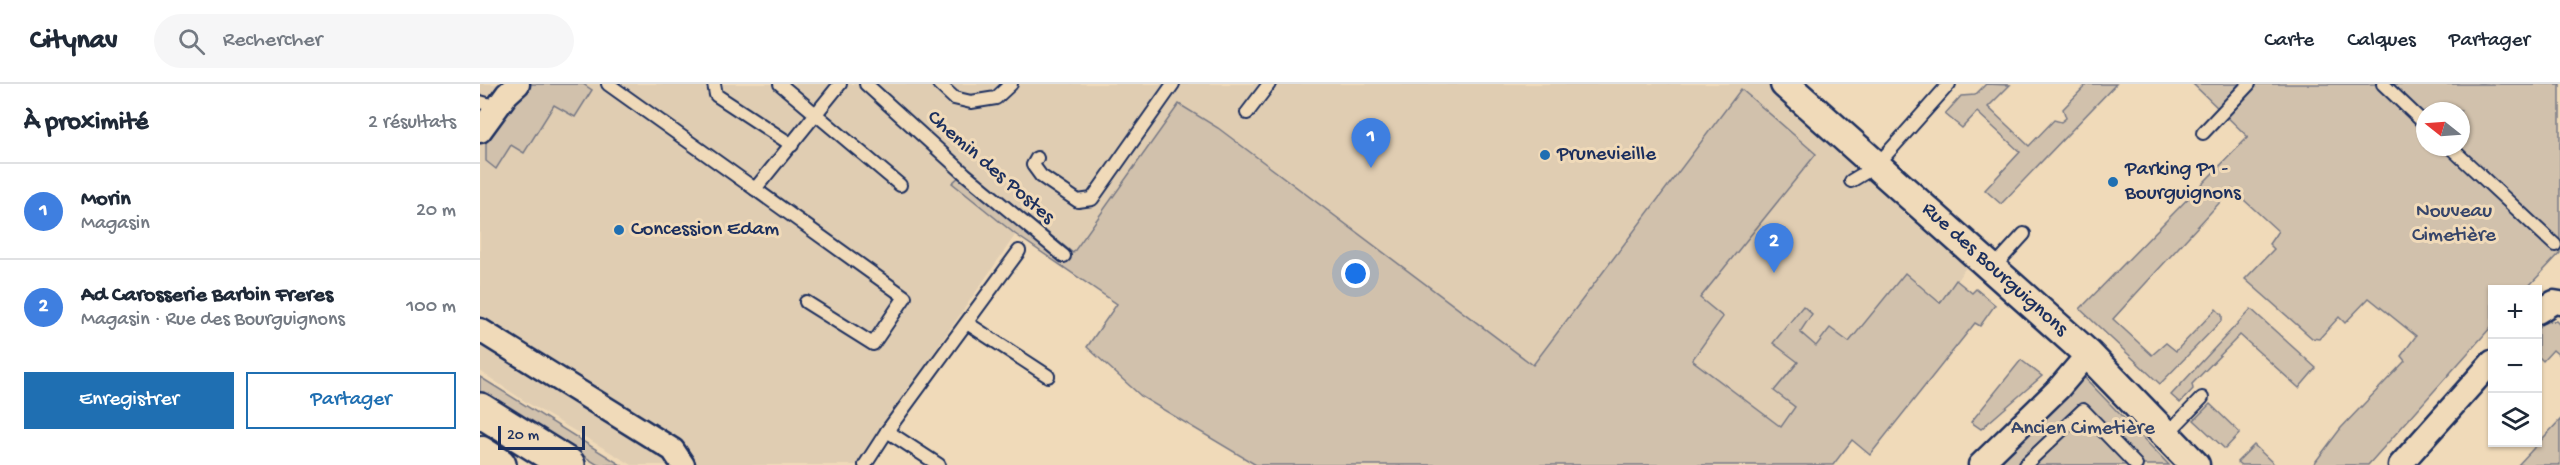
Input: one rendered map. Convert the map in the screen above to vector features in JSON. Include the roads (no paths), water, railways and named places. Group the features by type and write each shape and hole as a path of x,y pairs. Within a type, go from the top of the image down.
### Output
{"main road":[{"path":"480,410 568,465"}],"street":[{"path":"480,131 489,104 518,84"},
{"name":"Rue des Bourguignons","path":"1785,84 2088,354 2195,465"},
{"path":"2542,310 2554,302 2560,303"},
{"path":"480,330 673,450 683,465"},
{"path":"1980,465 2059,388 2088,354"},
{"path":"2400,465 2488,368"}],"lane":[{"path":"608,84 905,297 873,344 806,302"},
{"path":"714,84 716,95 792,145"},
{"path":"780,84 900,185"},
{"path":"755,189 840,84"},
{"name":"Chemin des Postes","path":"866,84 965,174 1064,256"},
{"path":"939,84 954,98 971,102 996,98 1011,84"},
{"path":"1037,158 1033,165 1041,176 1078,201 1092,199 1173,84"},
{"path":"1247,113 1269,84"},
{"path":"1851,181 1876,166 1949,84"},
{"path":"2203,133 2249,84"},
{"path":"2383,84 2416,115"},
{"path":"2460,156 2555,245"},
{"path":"1992,268 2024,234"},
{"path":"865,465 887,431 1019,251"},
{"path":"966,323 1048,376"},
{"path":"2166,435 2202,398"},
{"path":"2025,465 2083,410 2136,465"},
{"path":"887,431 939,465"}],"place":[{"name":"Prunevieille","path":"1545,155"},
{"name":"Morin","path":"1371,168"},
{"name":"Parking P1 - Bourguignons","path":"2113,182"},
{"name":"Concession Edam","path":"619,230"},
{"name":"Ad Carosserie Barbin Freres","path":"1774,273"}],"park label":[{"name":"Nouveau Cimetière","path":"2454,224"},
{"name":"Ancien Cimetière","path":"2083,429"}]}
